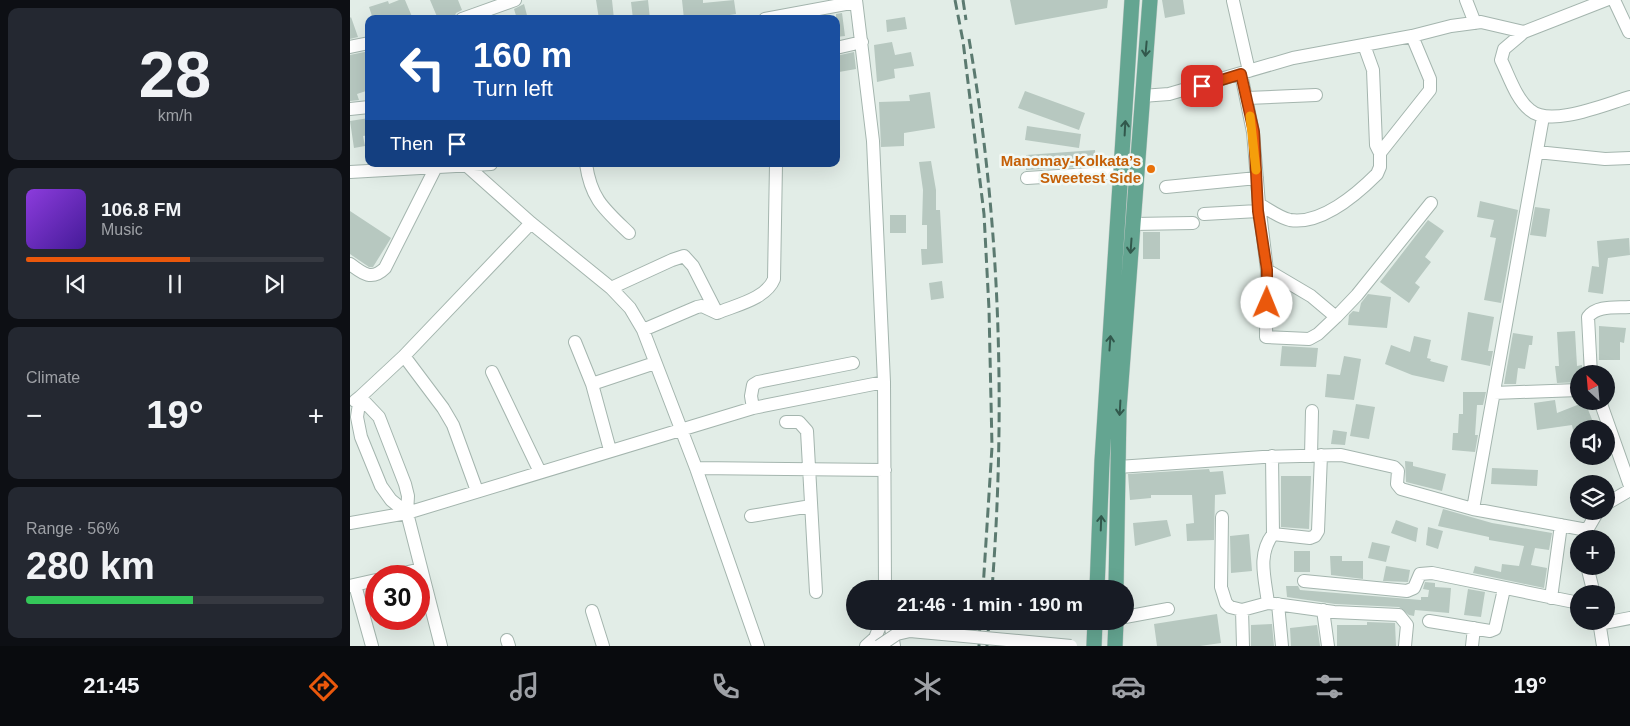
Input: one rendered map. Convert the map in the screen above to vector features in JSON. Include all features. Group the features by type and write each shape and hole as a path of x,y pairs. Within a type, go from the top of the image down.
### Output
{"main road":[{"path":"1098,580 1104,443 1132,0"},
{"path":"1116,580 1119,409 1150,0"},
{"path":"1100,550 1116,550"},
{"path":"1094,646 1095,630"},
{"path":"1115,646 1116,630"}],"street":[{"path":"473,15 515,0"},
{"path":"1466,0 1475,23"},
{"path":"1606,0 1573,6 1524,32 1504,49 1501,60 1514,89 1530,110 1543,117 1567,115 1630,97"},
{"path":"1614,0 1629,32"},
{"path":"785,15 856,1 873,141 884,382 885,580"},
{"path":"1233,1 1245,72 1247,98 1254,132 1258,208 1267,270 1266,337 1309,339 1318,334 1357,294 1431,203"},
{"path":"1142,96 1169,94 1318,52 1475,23 1492,24 1524,32"},
{"path":"1380,153 1430,90 1430,79 1412,36"},
{"path":"840,47 862,42"},
{"path":"350,47 365,44"},
{"path":"1204,214 1258,208 1288,220 1311,220 1324,215 1377,174 1380,167 1380,153 1376,145 1373,70 1364,45"},
{"path":"1247,98 1316,95"},
{"path":"350,110 365,108"},
{"path":"1473,509 1543,117"},
{"path":"1537,152 1605,159 1630,158"},
{"path":"350,172 436,167"},
{"path":"350,264 363,274 371,276 378,274 385,268 436,167"},
{"path":"468,167 531,223 611,288 630,308 643,330 696,468 758,646"},
{"path":"586,167 589,184 594,196 602,208 629,233"},
{"path":"643,330 697,307 702,306 717,313 763,294 771,287 774,279 776,167"},
{"path":"1027,178 1122,172"},
{"path":"1166,187 1257,178"},
{"path":"355,401 404,356 531,223"},
{"path":"1133,224 1193,223"},
{"path":"611,288 684,256 692,266 717,313"},
{"path":"1267,270 1311,296 1336,316"},
{"path":"1591,365 1588,317 1592,312 1599,309 1630,307"},
{"path":"575,342 592,384 610,450"},
{"path":"404,356 444,408 453,425 477,491"},
{"path":"592,384 655,363"},
{"path":"753,408 752,390 753,385 758,382 853,363"},
{"path":"492,372 540,472"},
{"path":"350,523 407,513 753,408 884,382"},
{"path":"1494,393 1570,390"},
{"path":"355,401 379,418 407,490 407,513 419,565"},
{"path":"355,401 361,437 381,486 391,500 407,513"},
{"path":"1604,410 1626,463 1630,486"},
{"path":"1273,534 1310,538 1315,536 1318,531 1316,456 1312,411"},
{"path":"786,422 799,422 807,431 816,592"},
{"path":"1118,467 1272,456 1342,455 1394,467 1398,471 1397,484 1402,490 1473,509 1561,525 1575,530"},
{"path":"1272,456 1273,534 1266,543 1263,553 1282,646"},
{"path":"696,468 885,470"},
{"path":"1615,499 1630,490"},
{"path":"751,516 812,506"},
{"path":"1222,517 1222,597 1230,607 1242,610 1273,604 1323,610 1399,615 1406,625 1406,646"},
{"path":"1551,598 1561,525"},
{"path":"1304,581 1407,591 1414,588 1420,574 1424,572 1570,601"},
{"path":"365,582 352,585 372,646"},
{"path":"1429,621 1490,631 1495,629 1504,589"},
{"path":"430,606 441,646"},
{"path":"1134,615 1168,609"},
{"path":"1242,610 1243,646"},
{"path":"1323,610 1328,646"},
{"path":"592,611 603,646"},
{"path":"1615,620 1630,618"},
{"path":"1472,646 1474,628"},
{"path":"866,646 875,638 878,630"},
{"path":"891,630 894,646"},
{"path":"1601,630 1604,646"},
{"path":"879,646 898,634 910,631 1071,646"}],"building":[{"path":"405,0 411,15 372,15 369,7 388,1 389,4"},
{"path":"430,0 458,0 462,10 455,15 436,15"},
{"path":"596,0 612,0 614,15 598,15"},
{"path":"648,0 650,15 633,15 631,2"},
{"path":"682,0 703,0 703,3 734,0 736,14 684,15"},
{"path":"1010,0 1108,0 1107,8 1015,25"},
{"path":"1162,0 1183,0 1185,14 1165,18"},
{"path":"524,4 527,15 516,15 514,9"},
{"path":"842,13 845,36 840,37 840,15 836,14"},
{"path":"905,17 907,29 887,32 886,20"},
{"path":"350,18 358,37 350,39"},
{"path":"892,42 895,55 911,52 914,66 894,69 895,78 877,82 874,45"},
{"path":"365,52 365,91 357,94 359,100 350,101 350,55"},
{"path":"854,52 856,69 840,72 840,55"},
{"path":"1025,91 1085,113 1079,130 1018,108"},
{"path":"930,92 935,128 904,133 904,146 881,147 879,102 910,101 909,95"},
{"path":"365,119 365,136 363,136 365,146 354,148 350,121"},
{"path":"1027,126 1081,134 1079,148 1025,140"},
{"path":"1095,150 1096,166 1026,170 1026,155"},
{"path":"931,161 936,190 936,210 940,210 943,263 922,265 921,249 927,249 927,225 922,225 923,190 919,162"},
{"path":"1480,201 1518,210 1501,303 1484,300 1496,238 1490,237 1494,220 1477,217"},
{"path":"1535,207 1550,209 1546,237 1530,235"},
{"path":"350,211 391,238 373,267 369,267 350,254"},
{"path":"890,215 906,215 906,233 890,233"},
{"path":"1428,220 1444,231 1425,257 1431,262 1415,283 1420,287 1409,303 1380,282"},
{"path":"1143,232 1160,232 1160,259 1143,259"},
{"path":"1629,238 1630,255 1608,258 1603,294 1588,292 1592,266 1599,267 1597,241"},
{"path":"942,281 944,298 931,300 929,283"},
{"path":"1368,294 1391,297 1387,328 1348,325 1349,315 1353,311 1359,312 1361,303"},
{"path":"1468,312 1494,317 1488,351 1493,351 1490,366 1461,360"},
{"path":"1599,326 1626,328 1624,343 1620,342 1620,360 1599,360"},
{"path":"1575,331 1577,365 1570,365 1570,382 1557,383 1555,366 1559,366 1557,332"},
{"path":"1513,333 1533,336 1532,345 1529,345 1525,369 1518,368 1516,384 1504,384"},
{"path":"1414,336 1431,340 1427,358 1431,359 1430,361 1448,366 1444,382 1412,375 1385,364 1391,345 1410,352"},
{"path":"1282,346 1318,348 1316,367 1280,366"},
{"path":"1344,356 1361,359 1354,400 1325,397 1327,374 1340,375"},
{"path":"1463,392 1486,392 1483,405 1477,405 1475,435 1478,435 1475,452 1452,450 1453,433 1458,433 1459,414 1463,414"},
{"path":"1555,400 1557,413 1570,408 1570,410 1588,410 1592,420 1570,420 1570,425 1537,430 1534,403"},
{"path":"1356,404 1375,407 1369,439 1350,436"},
{"path":"1333,430 1347,432 1345,445 1331,444"},
{"path":"1405,461 1413,462 1413,466 1446,474 1442,491 1406,482"},
{"path":"1492,468 1538,470 1537,486 1491,484"},
{"path":"1209,469 1210,472 1223,471 1226,494 1215,495 1214,540 1187,541 1186,524 1194,523 1192,495 1151,495 1151,498 1130,500 1128,474"},
{"path":"1281,476 1311,476 1309,529 1281,527"},
{"path":"1443,509 1492,523 1552,533 1549,550 1535,548 1531,565 1547,568 1544,588 1473,573 1475,566 1501,572 1502,564 1519,566 1524,546 1489,540 1489,537 1438,526"},
{"path":"1167,520 1171,536 1135,546 1133,523"},
{"path":"1396,520 1418,528 1416,542 1391,533"},
{"path":"1428,527 1443,531 1438,549 1426,545"},
{"path":"1249,534 1252,571 1231,573 1230,536"},
{"path":"1372,542 1390,546 1386,562 1368,558"},
{"path":"1294,551 1310,551 1310,572 1294,572"},
{"path":"1330,556 1342,556 1342,561 1363,561 1363,579 1331,575"},
{"path":"1386,566 1410,570 1408,582 1383,581"},
{"path":"1425,582 1435,583 1435,587 1451,588 1449,613 1415,610 1414,616 1409,615 1399,607 1335,604 1287,597 1286,586 1298,586 1300,590 1421,600 1421,597 1428,597 1429,590 1423,589"},
{"path":"1468,589 1485,592 1481,617 1464,615"},
{"path":"1217,614 1221,643 1200,646 1157,646 1154,624"},
{"path":"1367,622 1395,623 1396,646 1337,646 1337,625 1367,625"},
{"path":"1272,624 1274,646 1251,646 1251,625"},
{"path":"1317,625 1320,646 1291,646 1290,628"}],"railway":[{"path":"955,0 963,41 984,214 989,309 992,447 984,580"},
{"path":"963,0 966,20"},
{"path":"969,39 988,176 994,244 997,313 999,451 993,580"},
{"path":"979,646 980,630"},
{"path":"987,646 988,630"}],"slow traffic":[{"path":"1250,116 1254,132 1256,170"}],"place":[{"name":"Manomay-Kolkata’s Sweetest Side","path":"1151,169"}],"route":[{"path":"1202,86 1241,74 1254,132 1258,211 1267,270 1267,303"}]}
